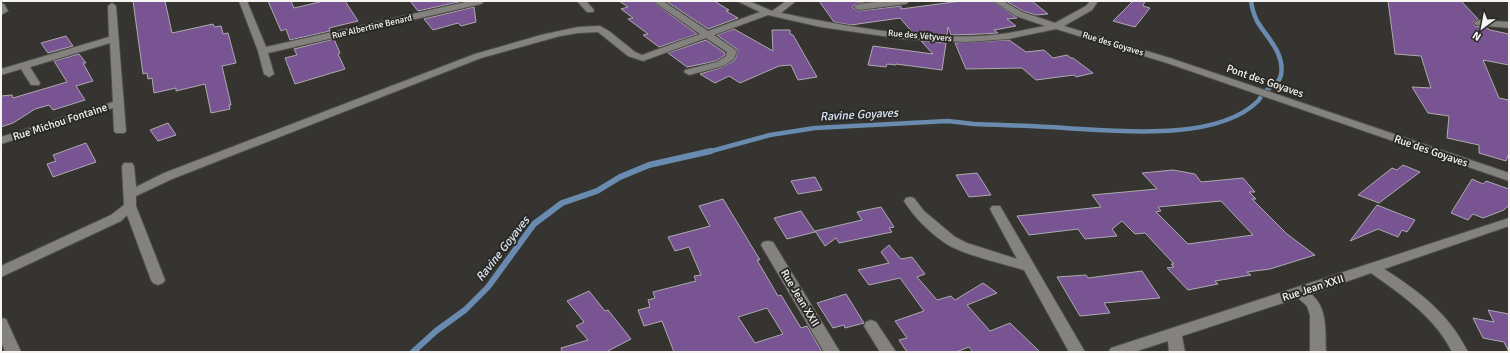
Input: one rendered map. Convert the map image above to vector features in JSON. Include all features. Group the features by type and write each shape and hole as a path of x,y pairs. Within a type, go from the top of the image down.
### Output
{"street":[{"path":"243,1 263,51 270,74"},
{"name":"Rue Albertine Benard","path":"263,51 481,1"},
{"path":"581,1 590,10"},
{"path":"657,1 709,34 732,51 731,57 720,64 689,72"},
{"name":"Rue des Vétyvers","path":"741,1 770,13 821,24 904,36 965,39 1001,37 1057,26 1089,8 1094,1"},
{"path":"1,272 116,218 130,200 168,176 478,56 515,44 594,28 601,30 638,58 643,58 770,13 792,1"},
{"path":"858,7 906,1"},
{"name":"Rue des Goyaves","path":"997,1 1019,14 1170,61"},
{"path":"1,6 4,11 1,12"},
{"name":"Rue Michou Fontaine","path":"112,6 120,131"},
{"path":"1479,23 1509,25"},
{"path":"1,72 115,38"},
{"name":"Pont des Goyaves","path":"1170,61 1352,124"},
{"path":"24,65 34,83"},
{"name":"Rue Michou Fontaine","path":"1,141 119,103"},
{"name":"Rue des Goyaves","path":"1352,124 1509,177"},
{"path":"128,166 130,200 158,280"},
{"path":"910,201 920,214 950,240 962,246 1029,267"},
{"path":"996,209 1077,352"},
{"name":"Rue Jean XXII","path":"1116,352 1509,222"},
{"name":"Rue Jean XXII","path":"768,245 832,352"},
{"path":"1373,268 1416,298 1442,325 1457,345 1460,352"},
{"path":"1300,292 1313,304 1317,315 1318,352"},
{"path":"1,323 13,352"},
{"path":"871,326 888,352"},
{"path":"1174,334 1177,352"}],"building":[{"path":"133,1 165,1 172,33 213,24 214,27 221,26 223,34 228,33 236,63 222,66 231,105 229,105 230,109 211,113 205,84 176,91 176,88 154,93 152,78 148,79 147,73 143,74"},
{"path":"268,1 291,1 294,8 324,1 345,1 358,21 329,28 330,31 290,40 286,29 281,31"},
{"path":"410,1 463,1 418,11"},
{"path":"619,1 652,1 697,34 659,47 643,35 648,34 628,19 633,18 621,9 628,7"},
{"path":"666,1 714,1 729,10 726,11 738,18 708,29"},
{"path":"819,1 871,1 858,3 853,6 853,8 858,11 901,6 901,9 961,1 992,1 1017,18 1007,19 1016,26 994,30 998,33 951,35 948,27 947,35 913,33 900,18 851,25 834,22"},
{"path":"1006,1 1032,1 1048,14 1036,15 1023,11"},
{"path":"1133,1 1145,1 1143,6 1150,8 1135,27 1113,21"},
{"path":"1388,1 1461,1 1478,19 1473,22 1475,26 1509,34 1509,65 1483,60 1499,98 1509,100 1509,153 1506,161 1479,153 1479,145 1447,138 1449,116 1428,113 1412,87 1431,88 1421,56 1395,54"},
{"path":"474,7 476,22 461,26 458,23 433,30 424,19"},
{"path":"734,29 773,51 772,30 790,30 790,34 793,35 817,77 798,80 791,65 779,66 740,83 729,76 715,83 700,74 723,67 735,60 738,50 717,35"},
{"path":"66,36 73,46 48,53 41,43"},
{"path":"334,39 340,53 338,54 345,69 295,84 285,58 297,55 294,49"},
{"path":"706,40 725,53 725,55 716,61 687,67 668,53"},
{"path":"1009,40 1026,52 1044,50 1053,58 1067,55 1093,73 1076,77 1074,75 1036,80 1022,68 966,69 955,43"},
{"path":"921,41 946,43 942,70 896,64 887,64 886,67 868,65 873,46 933,54"},
{"path":"79,54 86,63 83,63 93,81 76,86 85,100 53,110 49,105 35,109 13,123 1,127 1,96 12,95 13,98 67,82 54,61"},
{"path":"168,123 176,135 158,141 150,130"},
{"path":"86,143 96,162 53,177 47,164 56,161 53,155"},
{"path":"1403,165 1420,172 1379,203 1358,195 1392,168 1397,170"},
{"path":"1173,170 1195,174 1201,182 1243,178 1255,192 1249,192 1256,199 1252,199 1287,234 1315,255 1270,269 1247,272 1251,275 1215,281 1218,284 1188,290 1167,268 1174,267 1171,264 1174,264 1145,233 1135,234 1122,221 1112,229 1117,236 1085,239 1078,229 1029,235 1017,216 1101,207 1092,195 1157,189 1142,173","holes":["1221,201 1253,235 1188,244 1156,212 1161,211 1158,207"]},
{"path":"977,173 991,195 969,197 956,175"},
{"path":"815,177 822,190 798,194 791,181"},
{"path":"1472,179 1483,184 1486,181 1509,189 1509,205 1504,210 1483,218 1473,214 1468,220 1451,213"},
{"path":"723,199 760,260 757,260 778,296 781,295 801,328 807,326 822,352 674,352 662,321 644,326 638,310 650,307 648,300 655,298 653,292 696,281 694,276 701,275 689,247 675,251 668,237 710,226 699,206","holes":["767,308 783,334 755,343 738,317"]},
{"path":"1377,205 1415,220 1407,232 1402,230 1398,237 1378,229 1350,241"},
{"path":"881,207 894,227 889,228 892,232 839,243 836,238 825,246 815,231 862,220 857,212"},
{"path":"801,211 815,232 787,239 774,218"},
{"path":"889,245 901,259 912,257 925,274 917,277 937,300 951,296 955,300 983,283 997,293 967,305 990,331 1010,323 1040,352 973,352 969,347 956,352 907,352 899,340 907,338 895,321 924,311 900,278 869,285 858,270 889,263 881,252"},
{"path":"1142,271 1160,298 1104,303 1110,313 1080,316 1057,277 1086,275 1088,278"},
{"path":"589,291 605,311 608,310 631,339 606,352 562,352 561,348 588,340 576,326 584,322 567,301"},
{"path":"846,294 864,323 845,328 844,325 833,328 817,303"},
{"path":"1488,310 1509,314 1509,352 1504,342 1483,338 1473,318 1494,322"}],"waterway":[{"name":"Ravine Goyaves","path":"708,152 770,135 815,128 948,121 974,124 1138,132 1193,128 1218,123 1240,114 1258,101 1264,92 1276,84 1281,75 1282,67 1278,53 1257,21 1251,1"},
{"name":"Ravine Goyaves","path":"413,352 436,331 465,310 488,287 534,224 562,203 597,191 620,177 649,165 711,151"}]}
